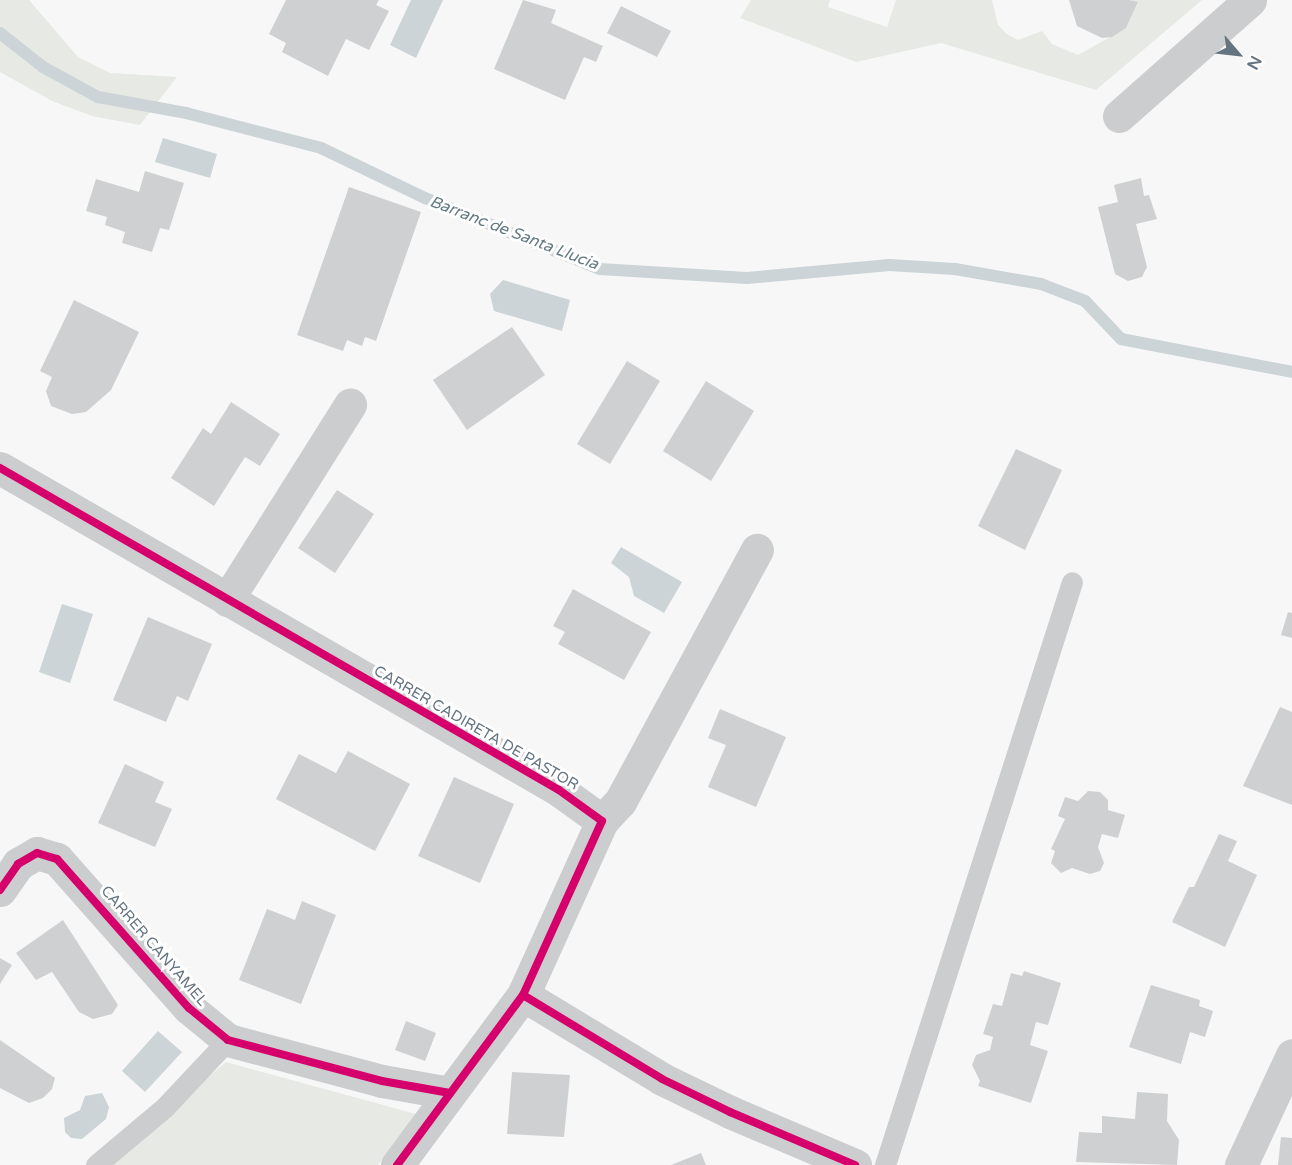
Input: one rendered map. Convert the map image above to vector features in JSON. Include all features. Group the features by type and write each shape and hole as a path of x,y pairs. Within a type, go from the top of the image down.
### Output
{"street":[{"path":"1119,116 1251,0"},
{"path":"227,600 350,405"},
{"name":"CARRER CADIRETA DE PASTOR","path":"0,468 559,790 602,821"},
{"path":"397,1165 523,995 602,821 620,802 757,550"},
{"name":"CARRER CANYAMEL","path":"0,890 18,864 37,853 57,859 189,1008 228,1040 382,1081 450,1093"},
{"path":"523,995 663,1079 741,1117 855,1165"},
{"path":"1241,1165 1292,1055"}],"lane":[{"path":"885,1165 1072,582"},
{"path":"96,1165 165,1107 228,1040"}],"shaded area":[{"path":"0,0 29,0 78,57 110,73 177,77 140,125 92,116 52,101 0,72"},
{"path":"411,0 443,0 416,58 390,45"},
{"path":"751,0 830,0 828,7 887,27 896,0 992,0 998,25 1007,34 1018,40 1042,31 1052,44 1078,55 1126,28 1138,3 1130,0 1202,0 1096,90 941,43 856,62 740,18"},
{"path":"163,138 217,154 210,178 155,162"},
{"path":"503,280 570,300 562,331 494,311 490,294"},
{"path":"621,547 682,582 664,613 634,596 629,577 611,563"},
{"path":"62,604 93,614 70,683 39,672"},
{"path":"158,1031 182,1052 145,1092 122,1071"},
{"path":"226,1062 416,1114 378,1165 105,1165"},
{"path":"102,1093 109,1107 106,1119 82,1139 71,1138 65,1132 64,1118 80,1110 85,1096"}],"building":[{"path":"286,0 379,0 376,5 389,11 369,50 346,39 328,76 282,52 286,43 269,34"},
{"path":"523,0 556,10 551,23 603,46 596,62 584,57 565,100 494,69"},
{"path":"1069,0 1138,2 1126,28 1112,37 1102,38 1077,26"},
{"path":"621,6 671,31 657,57 607,33"},
{"path":"145,171 184,183 169,230 160,228 152,252 122,243 125,232 105,225 107,217 86,211 96,179 139,192"},
{"path":"1141,178 1144,196 1149,195 1157,219 1136,224 1147,267 1142,277 1128,281 1115,274 1098,207 1118,202 1114,185"},
{"path":"349,187 421,212 376,341 365,337 362,346 347,340 343,351 297,335"},
{"path":"74,300 139,332 111,390 86,412 72,414 51,406 46,391 52,377 40,371"},
{"path":"512,327 545,375 467,430 433,380"},
{"path":"627,361 660,381 610,464 577,444"},
{"path":"706,381 754,411 711,481 663,451"},
{"path":"231,402 280,434 260,466 245,457 214,506 171,478 203,428 211,434"},
{"path":"1016,449 1062,470 1025,550 978,526"},
{"path":"337,490 374,514 335,573 298,548"},
{"path":"573,589 651,632 624,680 558,644 565,632 553,626"},
{"path":"1288,612 1292,613 1292,638 1281,635"},
{"path":"148,617 212,644 188,701 177,696 166,722 113,700"},
{"path":"1280,707 1292,712 1292,805 1243,786"},
{"path":"720,709 786,737 756,807 708,787 726,745 708,738"},
{"path":"348,751 410,784 375,851 276,799 299,754 336,773"},
{"path":"125,764 164,782 155,802 172,809 155,847 98,823"},
{"path":"454,777 514,804 480,883 418,856"},
{"path":"1088,791 1100,792 1108,800 1108,810 1125,815 1118,838 1102,834 1098,847 1104,863 1100,871 1090,874 1072,868 1061,873 1051,863 1055,851 1051,849 1065,819 1058,816 1065,797 1078,801"},
{"path":"1219,834 1237,841 1228,861 1257,875 1225,947 1172,922 1189,887 1194,887"},
{"path":"302,901 336,915 301,1004 239,980 267,909 295,920"},
{"path":"63,920 118,1005 112,1014 93,1019 79,1012 52,972 36,980 16,953"},
{"path":"0,958 12,965 0,984"},
{"path":"1024,971 1061,983 1048,1025 1036,1022 1030,1045 1048,1051 1031,1103 978,1086 980,1081 972,1065 976,1055 990,1050 993,1037 983,1034 993,1004 1002,1006 1011,973 1022,976"},
{"path":"1151,985 1200,1000 1199,1006 1213,1011 1205,1037 1190,1032 1181,1064 1129,1047"},
{"path":"406,1021 436,1033 425,1061 395,1050"},
{"path":"0,1040 55,1078 52,1089 43,1098 29,1103 0,1088"},
{"path":"512,1072 570,1075 564,1137 507,1134"},
{"path":"1137,1092 1168,1094 1167,1121 1179,1140 1177,1165 1076,1162 1079,1132 1102,1133 1102,1116 1135,1119"},
{"path":"1281,1137 1292,1138 1292,1165 1278,1165"},
{"path":"701,1153 706,1165 671,1165"}],"waterway":[{"name":"Barranc de Santa Llucia","path":"0,33 43,67 98,97 186,113 321,148 425,198 600,269 747,278 889,265 955,269 1041,284 1085,301 1121,339 1292,372"}],"cycle path":[{"path":"0,468 559,790 602,821 523,995 397,1165"},
{"path":"0,890 18,864 37,853 57,859 189,1008 228,1040 382,1081 450,1093"},
{"path":"523,995 662,1079 730,1112 855,1165"}]}
